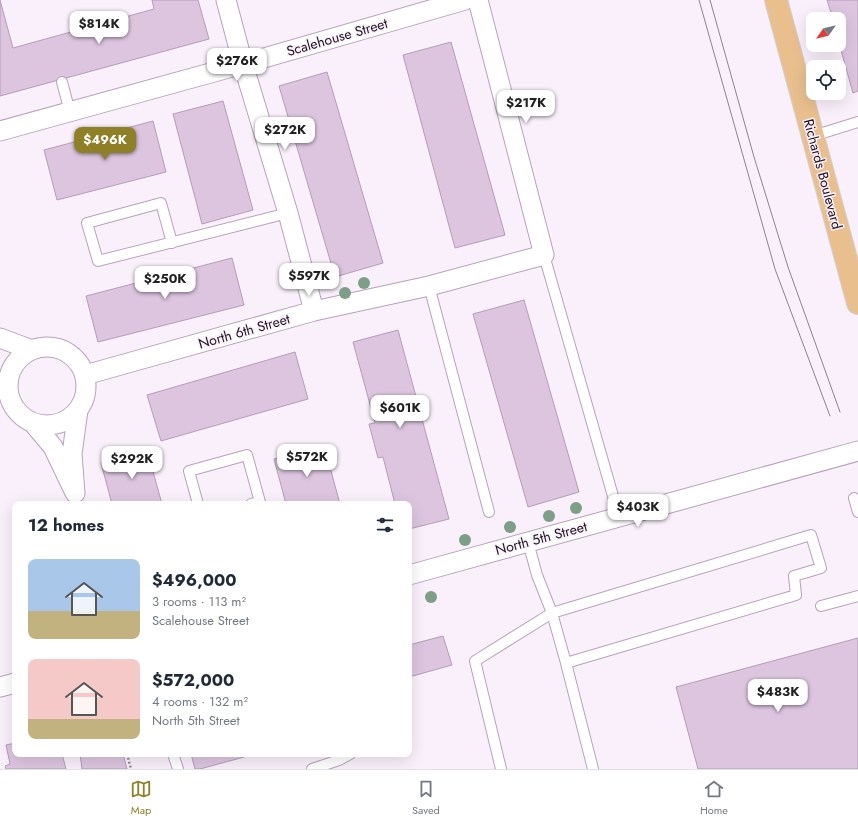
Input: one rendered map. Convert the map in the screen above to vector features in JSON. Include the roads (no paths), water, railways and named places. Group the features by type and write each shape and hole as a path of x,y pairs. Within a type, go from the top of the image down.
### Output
{"main road":[{"name":"Richards Boulevard","path":"776,0 858,303"}],"street":[{"path":"226,0 243,64 288,213 314,311"},
{"name":"Scalehouse Street","path":"0,131 243,64 465,0"},
{"path":"478,0 544,255"},
{"name":"North 6th Street","path":"85,375 314,311 429,286 544,255"},
{"path":"0,338 32,350"},
{"path":"44,347 58,348 70,354 79,363 85,375 86,387 84,399 78,410 69,419 58,424 46,425 33,422 22,416 14,407 5,391 14,364 22,355 32,350 44,347"},
{"path":"77,499 72,454 78,410"},
{"path":"33,422 53,447 77,499"},
{"name":"North 5th Street","path":"412,574 858,451"},
{"path":"0,687 12,684"}],"lane":[{"path":"62,82 70,112"},
{"path":"813,136 858,122"},
{"path":"172,243 161,203 87,223 98,261 172,243 288,213"},
{"path":"544,255 619,517"},
{"path":"429,286 489,512"},
{"path":"197,501 189,471 247,455 260,501"},
{"path":"854,498 858,512"},
{"path":"501,769 475,661 552,613 811,535 821,568 794,576 796,595 566,663"},
{"path":"528,542 537,575 552,613 593,769"},
{"path":"821,606 858,596"},
{"path":"174,757 178,769"},
{"path":"312,769 344,757"}],"tram line":[{"path":"699,0 775,269 830,416"},
{"path":"710,0 754,157 788,267 840,412"}]}
